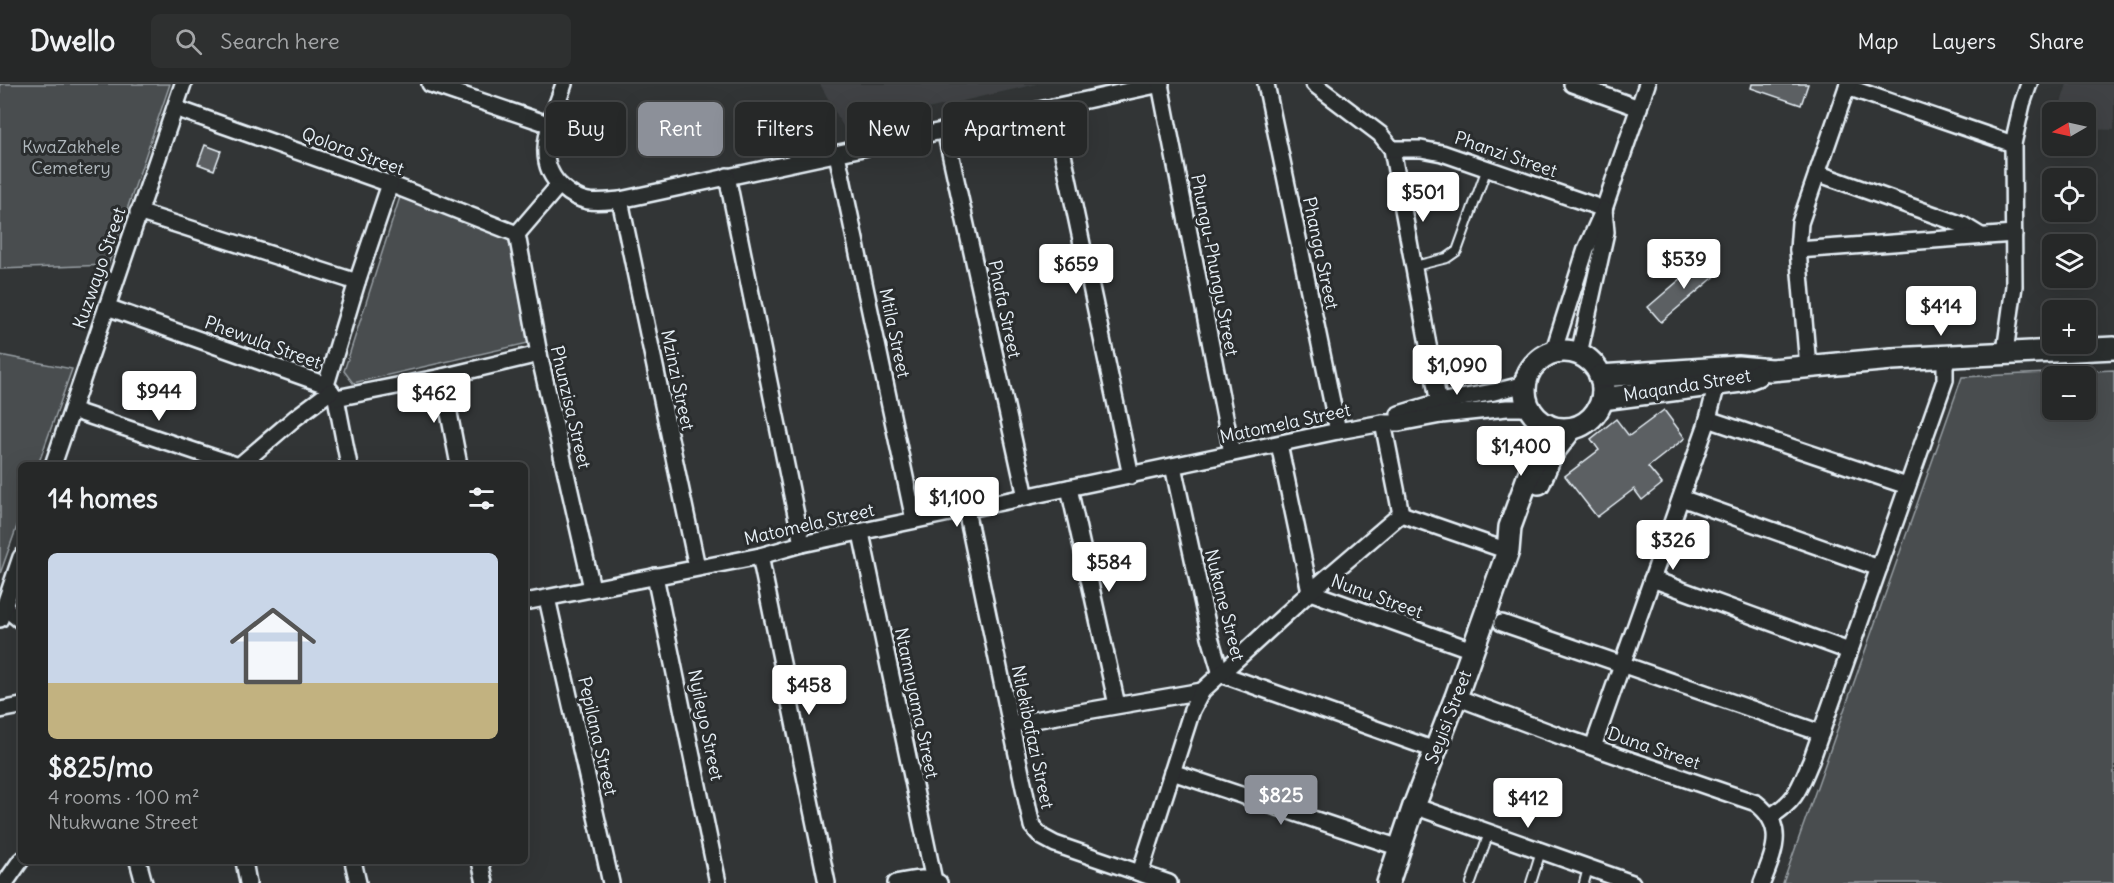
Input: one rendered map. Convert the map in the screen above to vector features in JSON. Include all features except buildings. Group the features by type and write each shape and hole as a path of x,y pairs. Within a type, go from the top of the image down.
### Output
{"street":[{"name":"Kuzwayo Street","path":"54,462 183,84"},
{"path":"430,84 546,123"},
{"path":"558,102 564,84"},
{"path":"1076,102 1160,84"},
{"name":"Phungu-Phungu Street","path":"1160,84 1232,453"},
{"name":"Phanga Street","path":"1266,84 1338,431"},
{"path":"1314,84 1380,134 1392,149 1440,408"},
{"path":"1572,84 1639,108"},
{"path":"1553,353 1586,249 1604,209 1647,84"},
{"path":"2005,352 2014,286 2013,144 2029,84"},
{"path":"1808,367 1798,250 1800,223 1847,85 2013,144"},
{"name":"Qolora Street","path":"175,108 390,184 517,234"},
{"path":"546,156 546,163 559,185 580,200 598,202 620,200 943,130"},
{"name":"Phanzi Street","path":"1392,149 1430,150 1604,209"},
{"name":"Mtila Street","path":"837,154 914,520"},
{"name":"Phafa Street","path":"951,156 1026,497"},
{"path":"1063,156 1131,476"},
{"path":"1817,173 1963,225 1981,236"},
{"path":"727,176 802,544"},
{"path":"348,462 331,391 357,282 390,184"},
{"path":"517,234 559,185"},
{"name":"Mzinzi Street","path":"620,200 697,567"},
{"path":"1579,354 1606,232 1604,209"},
{"path":"138,212 357,282"},
{"name":"Phunzisa Street","path":"517,234 539,354 592,588"},
{"path":"1798,250 2014,234"},
{"name":"Phewula Street","path":"107,307 331,391"},
{"name":"Maqanda Street","path":"1600,376 1738,367 1771,370 2005,352 2114,348"},
{"path":"1570,352 1590,360 1600,376 1603,387 1598,410 1591,418 1571,429 1558,429 1537,418 1526,396 1526,384 1533,368 1538,361 1553,353 1570,352"},
{"path":"242,462 331,391 442,377 539,354"},
{"path":"1762,883 1772,857 1775,838 1771,816 1786,806 1796,794 1821,733 1945,380 1945,356"},
{"name":"Maqanda Street","path":"1602,399 1741,381 1771,370"},
{"path":"442,377 458,462"},
{"name":"Matomela Street","path":"528,602 760,556 802,544 914,520 1383,423 1395,416 1440,408 1526,384"},
{"path":"1593,747 1708,419 1717,384"},
{"name":"Matomela Street","path":"1440,408 1530,408"},
{"path":"72,410 229,462"},
{"path":"1708,419 1907,486"},
{"path":"1383,423 1399,507"},
{"name":"Seyisi Street","path":"1388,883 1508,551 1510,527 1547,425"},
{"name":"Seyisi Street","path":"1508,551 1520,534 1551,455 1571,429"},
{"name":"Nunu Street","path":"1279,444 1310,592 1472,650"},
{"name":"Nukane Street","path":"1173,466 1210,637 1221,674 1435,750"},
{"path":"1069,488 1117,705"},
{"path":"1681,498 1879,568"},
{"path":"1399,507 1508,551"},
{"path":"1140,873 1192,710 1202,691 1399,507"},
{"name":"Ntlekibafazi Street","path":"966,510 1032,826 1042,837 1055,844 1169,883"},
{"name":"Ntamnyama Street","path":"861,532 936,882"},
{"path":"760,556 827,883"},
{"path":"18,566 2,613 18,620"},
{"name":"Nyileyo Street","path":"655,576 718,883"},
{"path":"1652,579 1849,651"},
{"name":"Pepilana Street","path":"547,598 611,883"},
{"path":"1502,623 1821,733"},
{"path":"1011,724 1202,691"},
{"name":"Duna Street","path":"1456,697 1756,803 1771,816"},
{"path":"0,710 18,707"},
{"path":"1172,772 1400,848"},
{"path":"1414,806 1632,883"},
{"path":"5,883 18,864"},
{"path":"139,864 144,883"},
{"path":"245,864 248,883"},
{"path":"354,864 358,883"},
{"path":"481,864 485,883"},
{"path":"896,883 915,879 936,882"}],"lane":[{"path":"1414,266 1447,258 1457,251 1487,168"},
{"path":"1471,883 1489,833"},
{"path":"1531,883 1541,851"},
{"path":"1584,883 1588,868"}],"shaded area":[{"path":"820,84 1037,84 958,102 943,102 943,105 931,108 931,102 847,102 847,127 844,128 835,112 835,102 830,102"},
{"path":"2067,84 2114,84 2114,130 2096,129 2096,102 2061,102"}],"green space":[{"name":"KwaZakhele Cemetery","path":"0,84 170,84 108,265 0,269"},
{"path":"400,197 510,240 528,343 353,383 344,371"},
{"path":"0,355 72,369 39,462 18,462 18,523 0,574"},
{"path":"2114,370 2114,883 1783,883 1962,377 2042,373 2042,420 2096,420 2096,371"}]}
